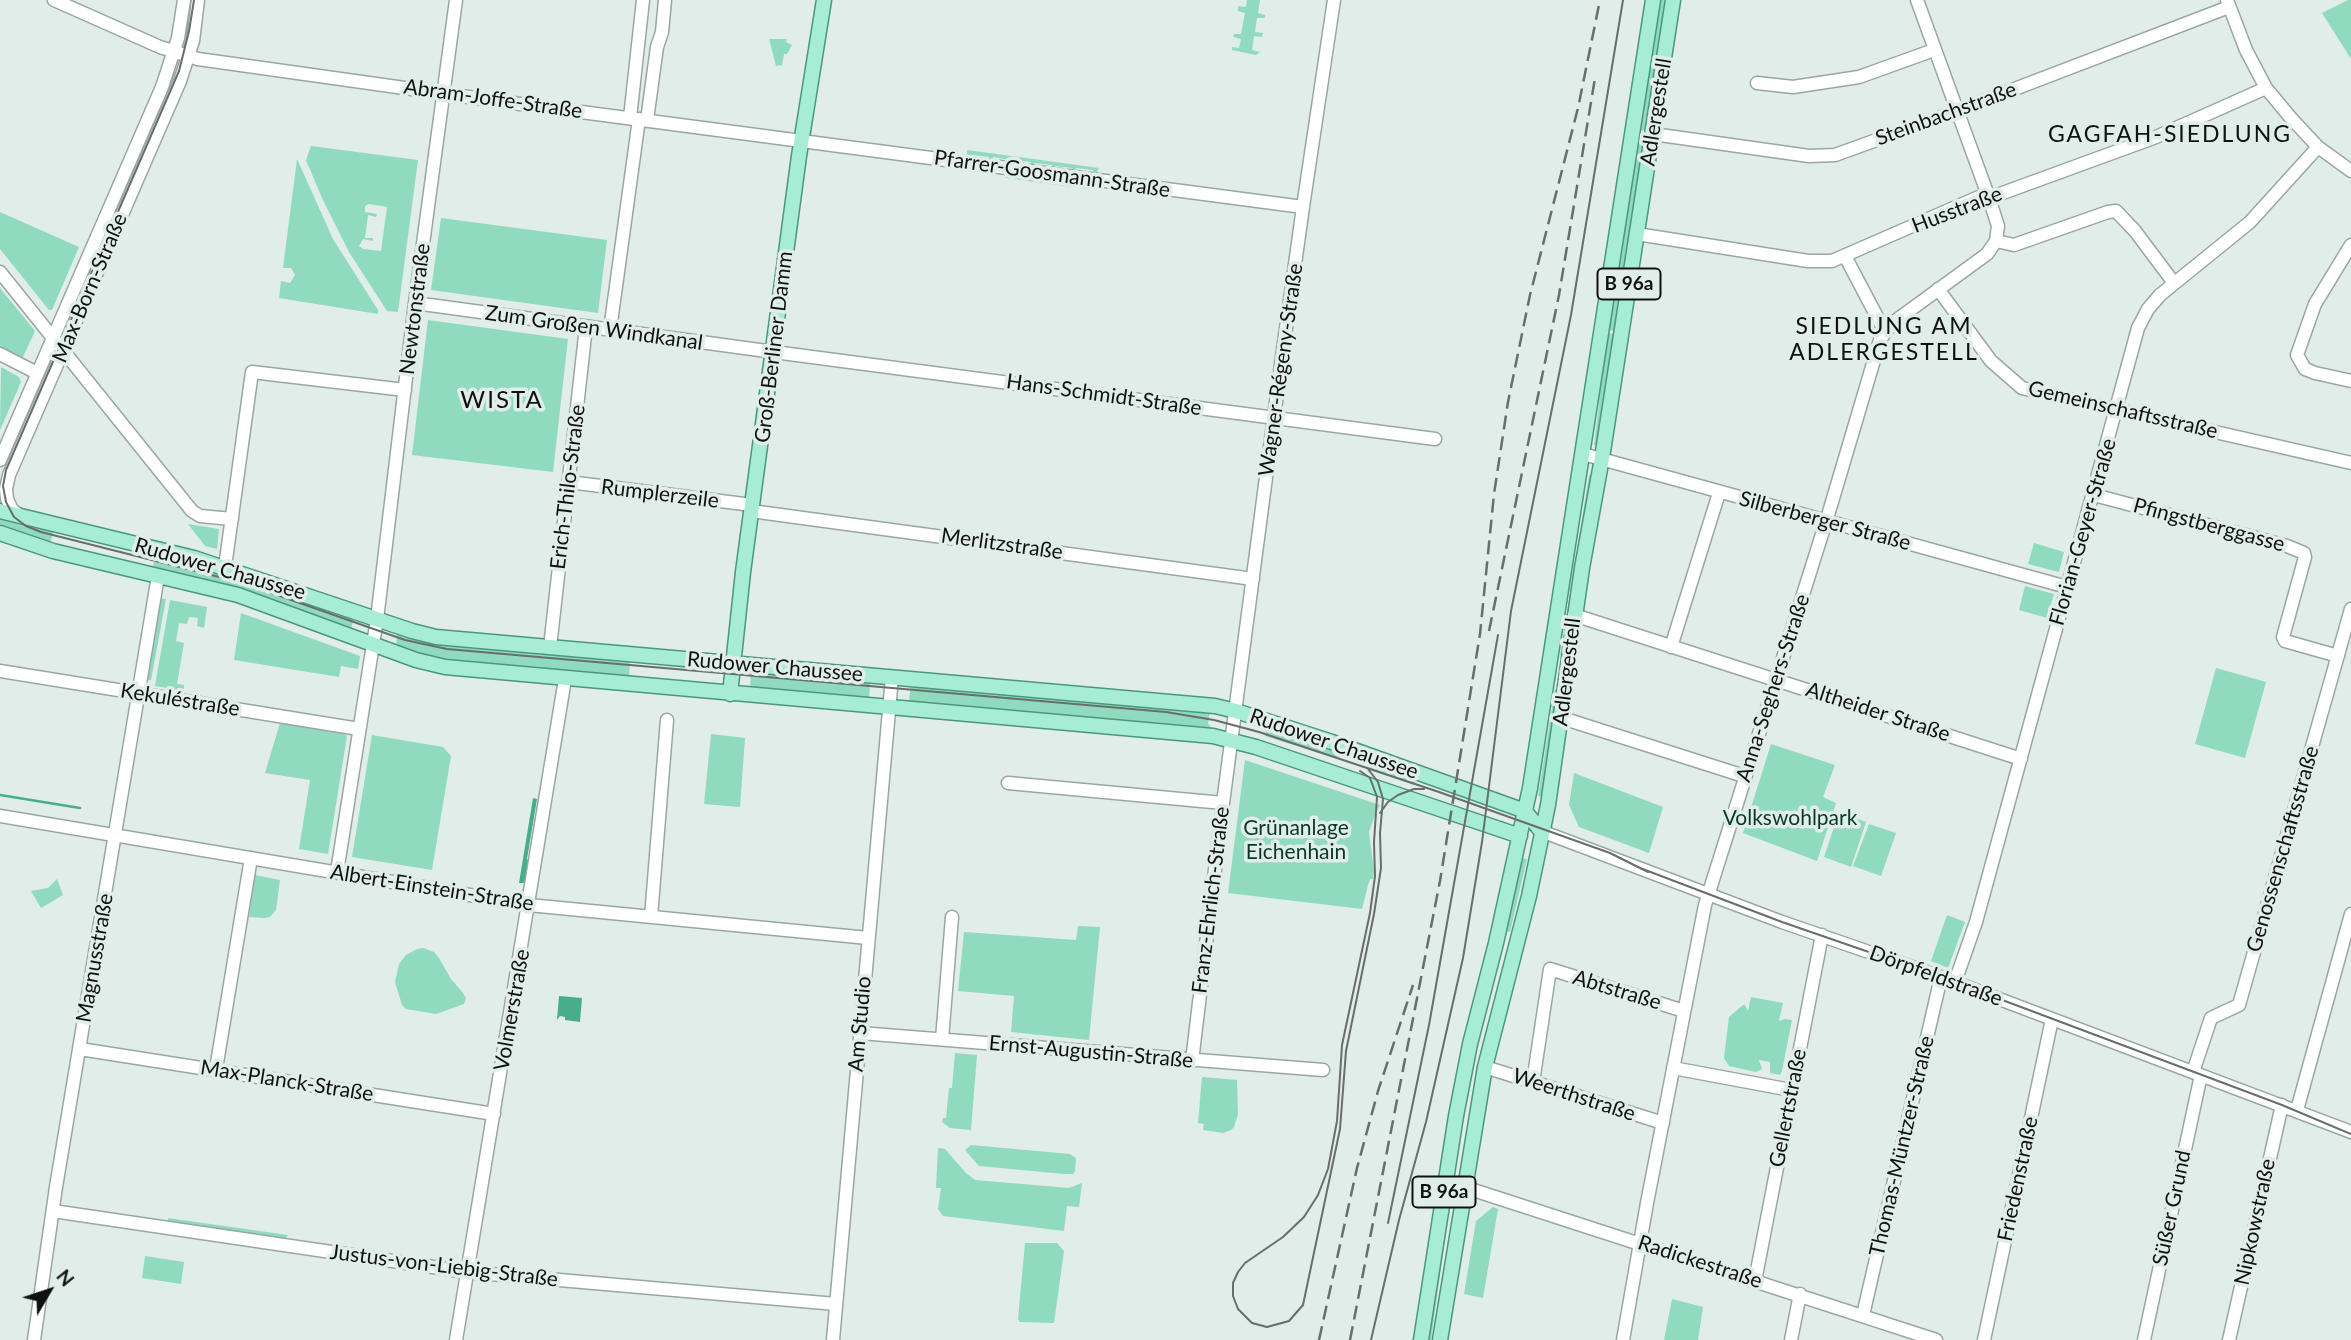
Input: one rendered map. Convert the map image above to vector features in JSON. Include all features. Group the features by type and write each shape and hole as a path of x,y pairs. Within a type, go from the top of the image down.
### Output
{"main road":[{"name":"Groß-Berliner Damm","path":"730,694 752,508 802,140 824,0"},
{"name":"Adlergestell","path":"1421,1340 1470,1044 1496,943 1525,811 1653,0"},
{"name":"Adlergestell","path":"1440,1340 1485,1067 1529,895 1548,805 1574,615 1602,458 1673,0"},
{"name":"Rudower Chaussee","path":"0,511 194,558 436,636 1215,706 1332,742 1525,811"},
{"name":"Rudower Chaussee","path":"0,533 53,551 238,595 415,660 445,667 1232,740 1520,836"},
{"path":"1520,836 1541,831 1525,811"}],"street":[{"name":"Abram-Joffe-Straße","path":"54,0 182,55 443,93 802,140"},
{"path":"182,55 180,33 184,0"},
{"path":"182,55 195,31 198,0"},
{"name":"Newtonstraße","path":"337,872 377,619 415,303 456,0"},
{"path":"610,330 638,119 643,0"},
{"path":"638,119 662,32 665,0"},
{"name":"Wagner-Régeny-Straße","path":"1232,740 1303,206 1335,0"},
{"path":"1845,256 1885,332 1891,324 1987,254 1996,241 1997,226 1989,198 1917,0"},
{"path":"2228,3 2246,50 2266,88 2318,147 2351,171"},
{"name":"Steinbachstraße","path":"1653,134 1809,156 1835,155 1956,111 2228,3"},
{"path":"1758,83 1793,87 1859,77 1934,50"},
{"name":"Max-Born-Straße","path":"0,460 162,88 182,55"},
{"name":"Max-Born-Straße","path":"21,516 12,510 8,502 8,479 166,116 182,55"},
{"name":"Husstraße","path":"1637,234 1819,262 1832,261 1982,196 1989,198 2156,136 2266,88"},
{"name":"Pfarrer-Goosmann-Straße","path":"802,140 1303,206"},
{"name":"Florian-Geyer-Straße","path":"1955,982 1976,922 2138,328 2148,309 2174,283 2250,222 2318,147"},
{"path":"1996,241 2014,245 2116,211 2135,231 2174,283"},
{"path":"2351,244 2315,304 2297,355 2305,369 2351,381"},
{"path":"0,272 192,511 200,516 232,519"},
{"name":"Gemeinschaftsstraße","path":"1938,289 1991,361 2022,388 2351,463"},
{"name":"Zum Großen Windkanal","path":"415,303 774,352"},
{"name":"Erich-Thilo-Straße","path":"550,647 586,327"},
{"name":"Anna-Seghers-Straße","path":"1623,1340 1708,893 1885,332"},
{"name":"Hans-Schmidt-Straße","path":"774,352 1435,439"},
{"path":"0,355 37,373"},
{"path":"225,567 251,372 405,390"},
{"name":"Silberberger Straße","path":"1583,454 2067,587"},
{"name":"Rumplerzeile","path":"569,482 752,508"},
{"path":"1671,647 1719,493"},
{"name":"Pfingstberggasse","path":"2094,495 2304,553 2283,638 2285,641 2338,656"},
{"name":"Merlitzstraße","path":"752,508 1253,579"},
{"name":"Magnusstraße","path":"34,1340 158,576"},
{"name":"Genossenschaftsstraße","path":"2197,1074 2211,1018 2239,1005 2351,608"},
{"name":"Altheider Straße","path":"1574,615 2021,759"},
{"name":"Kekuléstraße","path":"0,671 359,729"},
{"name":"Am Studio","path":"833,1340 892,677"},
{"name":"Volmerstraße","path":"456,1340 565,679"},
{"path":"1562,718 1744,776"},
{"path":"651,917 667,720"},
{"name":"Franz-Ehrlich-Straße","path":"1192,1061 1232,740"},
{"path":"1008,783 1223,803"},
{"name":"Albert-Einstein-Straße","path":"0,816 529,905 868,938"},
{"name":"Dörpfeldstraße","path":"1541,831 1955,982 2351,1132"},
{"path":"216,1069 251,858"},
{"path":"2297,1110 2351,914"},
{"path":"942,1039 952,917"},
{"name":"Gellertstraße","path":"1755,1281 1822,935"},
{"name":"Abtstraße","path":"1532,1082 1550,969 1684,1011"},
{"name":"Thomas-Müntzer-Straße","path":"1863,1315 1941,977"},
{"name":"Friedenstraße","path":"1984,1340 2052,1019"},
{"name":"Ernst-Augustin-Straße","path":"860,1033 1323,1070"},
{"name":"Max-Planck-Straße","path":"80,1049 494,1114"},
{"name":"Weerthstraße","path":"1485,1067 1663,1123"},
{"path":"1673,1068 1791,1090"},
{"name":"Süßer Grund","path":"2144,1340 2197,1074"},
{"name":"Nipkowstraße","path":"2229,1340 2282,1105"},
{"name":"Radickestraße","path":"1464,1187 1936,1340"},
{"name":"Justus-von-Liebig-Straße","path":"53,1211 467,1272 836,1304"},
{"path":"1791,1340 1800,1294"}],"green space":[{"path":"1247,0 1260,0 1258,13 1265,15 1265,18 1257,18 1255,32 1263,33 1262,37 1254,36 1252,50 1260,52 1256,55 1232,50 1232,47 1239,48 1241,39 1233,37 1234,34 1241,34 1245,13 1238,11 1238,6 1246,7"},
{"path":"1659,0 1666,0 1645,131 1638,129"},
{"path":"2351,0 2351,59 2322,13"},
{"path":"769,39 787,39 786,42 792,45 787,54 784,54 782,65 776,66"},
{"path":"173,70 178,72 71,324 63,319"},
{"path":"1638,133 1645,134 1614,331 1607,330"},
{"path":"311,146 418,160 398,312 387,311 349,252 306,160","holes":["369,204 387,207 381,251 363,249 359,246 363,239 373,241 373,238 365,238 368,215 376,217 377,214 365,212 365,206"]},
{"path":"967,150 1099,168 1096,174 1093,174 1093,170 1076,168 1072,171 1072,168 1055,166 1055,169 1052,165 1034,163 1034,166 1031,162 1014,160 1013,163 993,157 989,160 989,157 972,155 971,158 967,157"},
{"path":"297,159 333,239 378,314 279,298 281,281 290,283 295,275 291,268 283,268"},
{"path":"1007,172 1011,173 1011,176 1028,178 1029,175 1049,181 1053,178 1053,181 1074,181 1074,184 1091,186 1092,183 1095,184 1094,190 1006,178"},
{"path":"0,212 79,247 52,310 49,310 0,249"},
{"path":"441,218 607,240 598,313 431,290"},
{"path":"0,288 35,331 22,359 0,347"},
{"path":"428,320 568,339 553,472 412,455"},
{"path":"1607,333 1614,334 1594,445 1600,377"},
{"path":"1,367 19,377 21,382 0,430"},
{"path":"1589,475 1592,475 1564,656 1560,655"},
{"path":"0,516 47,527 47,530 53,532 50,545 0,528"},
{"path":"188,524 219,529 217,549 205,546"},
{"path":"2034,543 2064,552 2059,572 2028,564"},
{"path":"156,554 199,565 355,616 350,631 152,570"},
{"path":"2025,586 2054,594 2047,618 2019,610"},
{"path":"158,598 166,599 151,680 144,680"},
{"path":"170,600 207,607 204,628 197,626 198,618 189,617 187,624 179,623 176,641 184,643 177,684 184,685 184,691 155,686"},
{"path":"241,613 360,656 358,669 341,666 339,677 234,660"},
{"path":"397,630 630,659 629,680 477,667 396,649"},
{"path":"2216,668 2266,682 2245,758 2195,744"},
{"path":"751,670 870,680 869,701 750,691"},
{"path":"911,684 1210,711 1210,731 912,705 909,701"},
{"path":"1555,689 1558,690 1542,797 1538,796"},
{"path":"280,723 347,736 328,854 299,849 310,780 265,773"},
{"path":"1264,726 1417,777 1414,785 1367,769 1367,764 1340,755 1338,759 1265,736"},
{"path":"711,734 745,738 740,807 704,804"},
{"path":"372,735 443,747 451,756 432,870 352,857"},
{"name":"Volkswohlpark","path":"1771,744 1835,765 1823,797 1836,803 1817,861 1743,833"},
{"name":"Grünanlage Eichenhain","path":"1245,760 1380,805 1369,832 1374,871 1362,909 1228,893"},
{"path":"1574,773 1663,807 1649,853 1579,827 1569,805"},
{"path":"1839,812 1866,822 1851,867 1824,857"},
{"path":"1869,824 1896,833 1881,876 1853,866"},
{"path":"1521,858 1527,859 1510,932 1505,931"},
{"path":"255,875 280,880 276,910 270,917 249,917"},
{"path":"57,879 63,895 41,908 31,891 48,888"},
{"path":"1947,915 1965,922 1948,968 1931,961"},
{"path":"1078,926 1100,927 1089,1040 1011,1032 1014,996 958,991 964,932 1076,940"},
{"path":"423,948 434,952 439,958 466,998 464,1004 436,1014 406,1009 402,1005 395,982 399,964 406,955"},
{"path":"1751,997 1783,1003 1779,1021 1792,1020 1780,1075 1770,1073 1770,1062 1759,1060 1762,1069 1756,1072 1729,1066 1724,1058 1729,1017 1743,1005 1748,1011"},
{"path":"955,1053 977,1055 971,1130 950,1128 942,1122 943,1118 946,1118 949,1088 952,1088"},
{"path":"1202,1077 1237,1080 1238,1114 1231,1130 1223,1133 1203,1130 1204,1124 1198,1123"},
{"path":"971,1145 1070,1154 1076,1158 1075,1171 1073,1174 1064,1174 979,1166 965,1150"},
{"path":"938,1148 945,1149 975,1180 1069,1188 1082,1183 1079,1207 1067,1206 1064,1231 943,1216 938,1209 941,1188 936,1188"},
{"path":"1450,1197 1431,1340 1426,1340"},
{"path":"1493,1207 1498,1209 1483,1298 1464,1294 1476,1221"},
{"path":"168,1218 288,1235 285,1239 168,1223"},
{"path":"1025,1243 1057,1243 1064,1251 1054,1323 1020,1322 1018,1319"},
{"path":"145,1256 184,1262 181,1284 142,1278"},
{"path":"1672,1299 1703,1307 1698,1340 1664,1340"}],"shaded area":[{"path":"533,798 537,799 527,859 530,863 526,883 519,883"},
{"path":"559,996 582,998 580,1022 565,1020 565,1017 560,1016 557,1020"}],"waterway":[{"path":"0,795 80,808"}],"tram line":[{"path":"194,0 179,71 6,470 3,486 6,502 14,517 26,526 243,583 405,640 447,649 1166,712 1214,720 1259,732 1439,792 1610,853 1648,872"},
{"path":"1371,1340 1399,1220 1426,1122 1463,958 1482,842 1511,611 1571,315 1623,0"},
{"path":"1388,1223 1429,1025 1498,635"},
{"path":"1360,771 1370,778 1377,797 1375,876 1370,913 1342,1045 1337,1121 1328,1169 1318,1195 1304,1217 1283,1237 1245,1263 1233,1283 1233,1296 1238,1309 1252,1323 1267,1327 1289,1321 1303,1305 1340,1129 1346,1051 1381,868 1383,799 1378,782 1368,769"},
{"path":"1380,813 1388,802 1398,795 1414,789 1424,789"},
{"path":"1640,868 1782,922 1941,977 2282,1105 2351,1134"}],"railway":[{"path":"1350,1340 1440,881 1480,634 1494,494 1508,402 1530,295 1578,108 1600,0"},
{"path":"1489,631 1559,295 1595,78"},
{"path":"1319,1340 1357,1168 1378,1091 1413,985"}],"district":[{"name":"GAGFAH-SIEDLUNG","path":"2170,135"},
{"name":"SIEDLUNG AM ADLERGESTELL","path":"1884,340"},
{"name":"WISTA","path":"502,400"}]}
